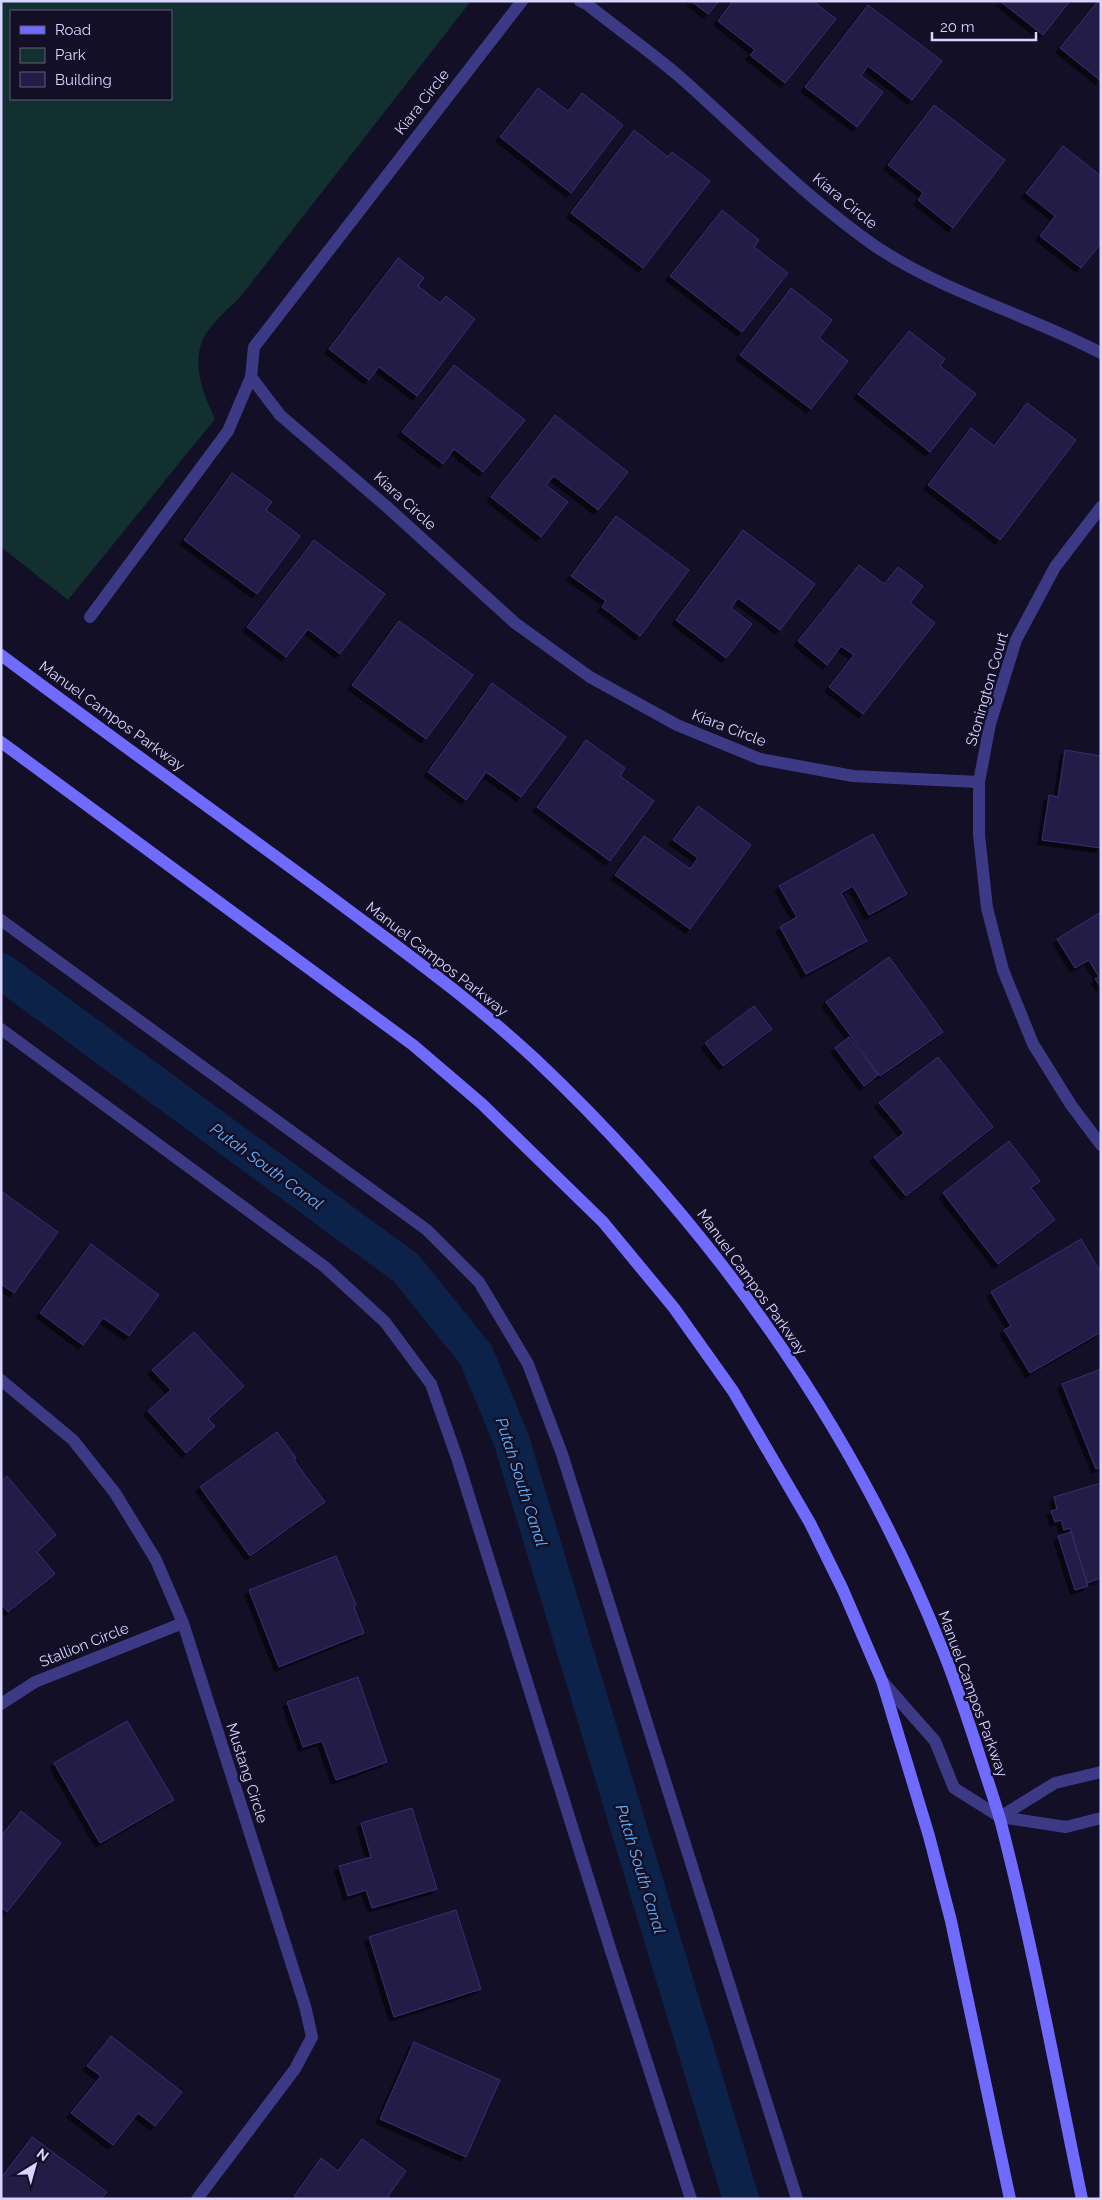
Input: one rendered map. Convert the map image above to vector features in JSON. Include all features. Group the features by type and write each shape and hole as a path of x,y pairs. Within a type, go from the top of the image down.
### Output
{"main road":[{"name":"Manuel Campos Parkway","path":"1,655 455,990 533,1057 652,1178 707,1244 776,1337 848,1452 897,1547 941,1645 1000,1818 1023,1915 1082,2199"},
{"path":"1,742 413,1045 482,1104 603,1222 674,1308 733,1391 810,1523 882,1681 930,1836 951,1921 1010,2199"}],"street":[{"name":"Kiara Circle","path":"522,1 254,347 251,377 280,415 386,506 516,623 590,677 677,725 760,759 853,776 979,782"},
{"name":"Kiara Circle","path":"580,1 588,5 679,76 807,192 876,246 955,290 1101,353"},
{"path":"90,617 228,431 251,377"},
{"name":"Stonington Court","path":"1101,507 1055,567 1016,640 990,724 979,782 979,835 987,908 1003,970 1034,1044 1072,1105 1101,1145"},
{"path":"1,920 427,1230 479,1282 528,1364 562,1454 797,2199"},
{"path":"1,1029 325,1267 385,1322 431,1384 457,1458 610,1948 692,2199"},
{"name":"Mustang Circle","path":"1,1380 73,1440 115,1493 156,1560 183,1623 304,2006 312,2037 294,2069 197,2199"},
{"name":"Stallion Circle","path":"1,1704 34,1682 183,1623"},
{"path":"882,1681 935,1741 954,1788 1000,1818 1066,1827 1101,1818"},
{"path":"1000,1818 1055,1783 1101,1772"}],"green space":[{"path":"1,1 471,1 241,296 207,331 200,347 199,368 206,399 215,419 68,600 1,547"}],"building":[{"path":"691,1 719,1 708,14"},
{"path":"733,1 813,1 836,19 785,83 750,55 755,50 718,21"},
{"path":"1000,1 1070,1 1043,35"},
{"path":"1098,1 1101,1 1101,81 1060,48"},
{"path":"868,5 942,61 912,100 868,66 861,76 883,92 857,127 805,87"},
{"path":"538,88 568,111 582,93 623,125 571,193 500,137"},
{"path":"934,105 1005,160 953,228 918,200 923,193 888,165"},
{"path":"634,130 668,157 672,152 710,181 643,268 571,213"},
{"path":"1063,146 1101,176 1101,243 1081,268 1040,236 1055,216 1026,193"},
{"path":"722,210 759,240 754,247 788,273 742,332 670,276"},
{"path":"398,258 424,278 418,286 440,303 446,296 475,319 417,396 379,367 369,380 329,349"},
{"path":"791,288 832,320 819,338 848,361 811,409 740,355"},
{"path":"909,331 945,359 940,366 976,394 930,452 858,394"},
{"path":"454,365 525,420 483,472 454,449 443,464 402,432"},
{"path":"1027,403 1076,440 1000,540 928,485 971,428 994,446"},
{"path":"555,415 628,472 598,510 554,476 546,485 568,502 541,537 491,497"},
{"path":"232,473 272,502 266,510 300,536 257,594 184,540"},
{"path":"616,516 689,570 640,636 602,607 606,601 571,576"},
{"path":"743,530 815,584 780,630 738,598 731,608 752,624 726,658 676,620"},
{"path":"314,540 385,594 340,654 308,629 286,657 247,627"},
{"path":"859,565 884,584 898,567 923,586 910,603 935,623 863,714 829,687 854,655 841,646 827,665 798,641"},
{"path":"399,621 473,675 426,739 352,685"},
{"path":"492,683 566,737 521,797 486,772 466,800 428,772"},
{"path":"586,740 625,768 620,776 654,801 610,861 537,807"},
{"path":"1065,750 1101,756 1101,848 1042,840 1049,795 1058,797"},
{"path":"698,806 751,845 690,929 615,875 644,836 690,869 698,858 673,840"},
{"path":"873,834 907,894 869,915 853,886 841,893 867,941 806,974 780,927 797,917 779,886"},
{"path":"1101,912 1101,987 1095,979 1099,977 1089,960 1075,968 1057,939"},
{"path":"889,957 943,1032 880,1076 826,1002"},
{"path":"754,1006 772,1029 723,1066 705,1043"},
{"path":"849,1037 878,1075 864,1086 835,1048"},
{"path":"938,1057 993,1127 906,1196 874,1157 904,1133 879,1103"},
{"path":"1009,1141 1040,1181 1031,1188 1055,1220 998,1264 943,1193"},
{"path":"1,1191 58,1232 14,1293 1,1284"},
{"path":"1081,1239 1101,1273 1101,1332 1030,1373 1004,1330 1011,1326 991,1292"},
{"path":"91,1244 159,1295 129,1336 103,1318 83,1345 40,1313"},
{"path":"194,1332 244,1386 208,1419 215,1426 186,1453 148,1411 171,1390 152,1370"},
{"path":"1101,1369 1101,1467 1096,1469 1062,1384"},
{"path":"277,1432 296,1458 294,1460 325,1502 250,1556 200,1487"},
{"path":"7,1476 56,1535 37,1552 55,1574 8,1612 1,1604 1,1481"},
{"path":"1101,1483 1101,1578 1087,1583 1070,1528 1064,1530 1061,1520 1055,1522 1051,1511 1057,1509 1054,1497"},
{"path":"1071,1532 1088,1586 1075,1590 1058,1536"},
{"path":"336,1556 356,1605 354,1607 364,1633 279,1667 249,1590"},
{"path":"358,1677 387,1762 336,1780 322,1741 303,1747 287,1702"},
{"path":"127,1721 174,1800 100,1843 54,1763"},
{"path":"412,1808 437,1889 372,1908 366,1890 348,1896 339,1866 371,1857 361,1823"},
{"path":"21,1811 61,1843 7,1912 1,1907 1,1836"},
{"path":"456,1910 481,1989 394,2017 369,1937"},
{"path":"111,2036 182,2092 155,2126 138,2113 113,2145 71,2113 101,2076 87,2066"},
{"path":"414,2042 500,2080 466,2157 380,2119"},
{"path":"32,2137 107,2192 101,2199 1,2199 1,2178"},
{"path":"362,2139 406,2171 386,2199 297,2199 294,2196 321,2158 338,2171"}],"waterway":[{"name":"Putah South Canal","path":"1,971 406,1268 476,1355 511,1439 741,2199"}]}
